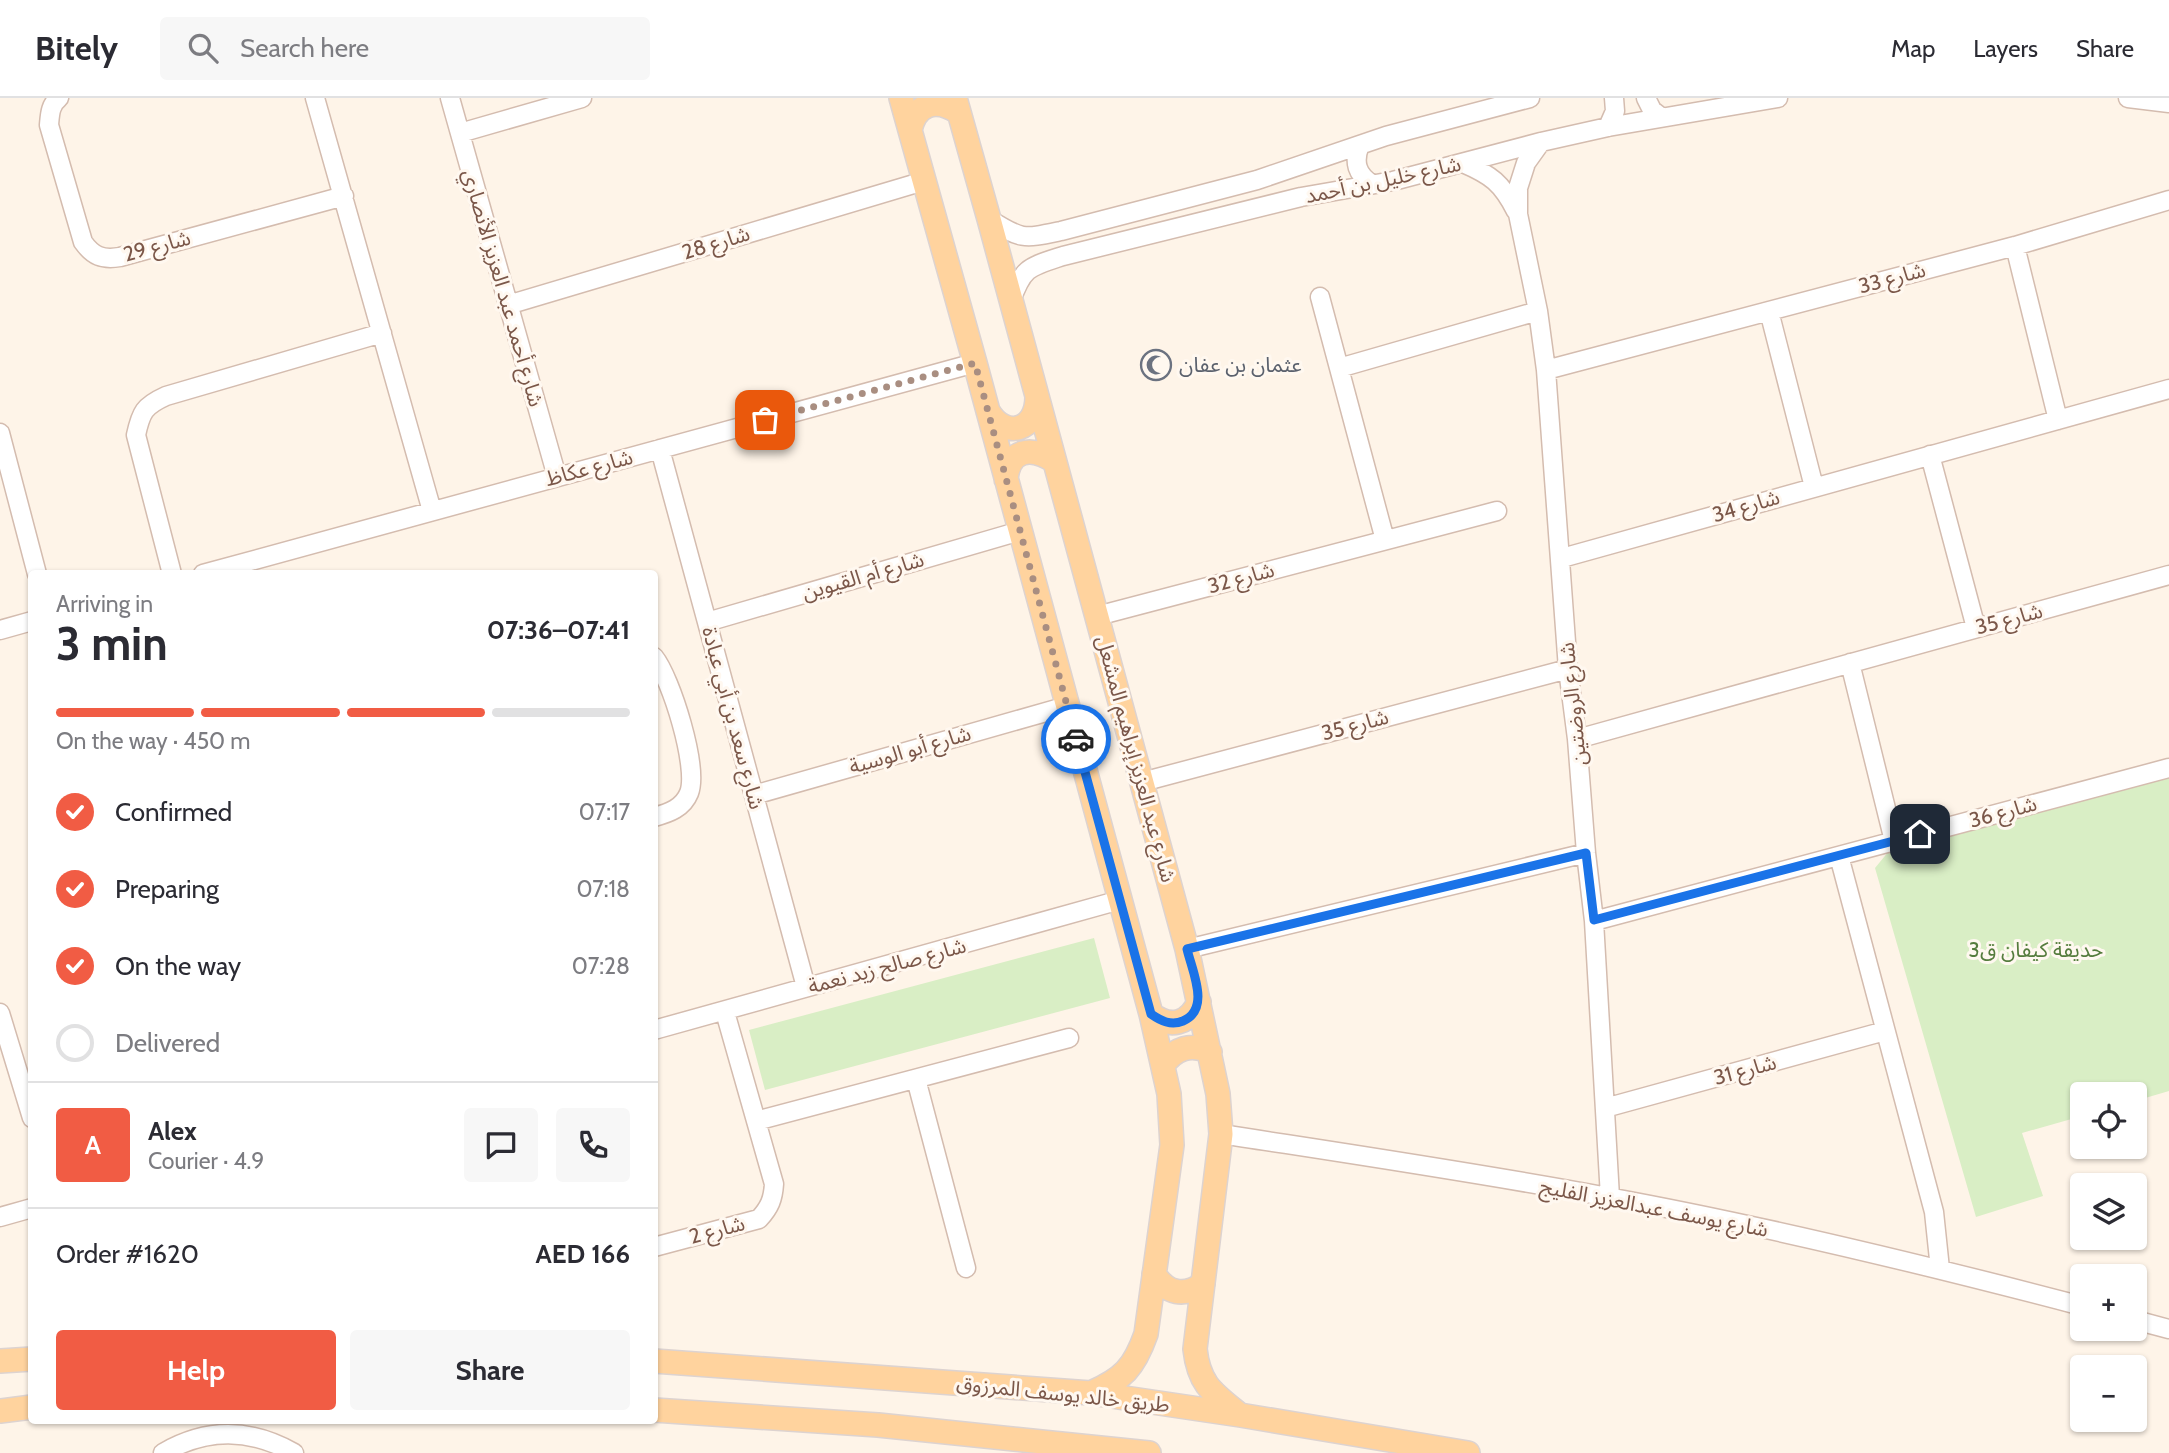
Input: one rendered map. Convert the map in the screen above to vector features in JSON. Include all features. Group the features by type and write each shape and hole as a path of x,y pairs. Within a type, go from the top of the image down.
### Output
{"main road":[{"path":"901,98 1151,1014 1172,1115 1172,1145 1146,1334 1139,1354 1128,1371 1114,1383 1091,1393"},
{"path":"910,130 912,119 919,110 928,105 956,105"},
{"name":"شارع عبد العزيز إبراهيم المشعل","path":"956,105 1187,949 1210,1052 1218,1094 1221,1134 1195,1349 1202,1380 1211,1392 1240,1415"},
{"path":"988,411 995,422 1006,428 1019,428 1030,422 1037,411 1037,397"},
{"path":"1006,480 1007,469 1013,459 1022,453 1033,451 1054,461"},
{"path":"1151,1014 1169,1023 1179,1023 1195,1011 1199,1002"},
{"path":"1163,1065 1175,1051 1183,1048 1201,1048 1210,1052"},
{"path":"1154,1274 1161,1284 1182,1293 1194,1291 1203,1284"},
{"name":"طريق خالد يوسف المرزوق","path":"658,1361 1091,1393 1468,1453"},
{"path":"658,1371 706,1375 791,1371"},
{"path":"0,1409 28,1406"},
{"path":"658,1410 878,1425 1149,1453"}],"street":[{"name":"شارع 29","path":"59,98 50,111 49,125 83,242 91,253 99,257 120,257 344,196"},
{"path":"315,98 432,511"},
{"name":"شارع أحمد عبد العزيز الأنصاري","path":"450,98 556,477"},
{"path":"460,133 582,98"},
{"name":"شارع خليل بن أحمد","path":"989,219 1016,236 1035,237 1257,180 1386,136 1530,98"},
{"path":"1608,127 1615,111 1614,98"},
{"path":"1646,98 1652,110 1661,117"},
{"name":"شارع خليل بن أحمد","path":"1011,301 1020,276 1035,265 1063,256 1301,197 1373,184 1608,127 1778,98"},
{"path":"2128,98 2169,103"},
{"name":"شارع الروضتين","path":"1541,142 1526,163 1518,188 1518,214 1538,311 1546,370 1562,558 1568,669 1594,920 1610,1197"},
{"path":"1360,145 1356,163 1364,179 1373,184"},
{"name":"شارع الروضتين","path":"1463,163 1487,173 1506,190 1518,214"},
{"name":"شارع 28","path":"508,305 924,181"},
{"name":"شارع 33","path":"1546,370 2015,246 2169,200"},
{"path":"2015,246 2058,420"},
{"path":"1320,297 1385,540"},
{"path":"1339,368 1538,311"},
{"path":"1769,311 1814,487"},
{"path":"171,570 136,435 147,404 166,396 382,333"},
{"name":"شارع عكاظ","path":"245,568 432,511 975,363"},
{"name":"شارع 34","path":"1562,558 2169,389"},
{"path":"1,438 36,570"},
{"name":"شارع سعد بن أبي عبادة","path":"660,449 806,988"},
{"path":"1930,455 1976,628"},
{"name":"شارع 32","path":"1097,616 1497,511"},
{"name":"شارع أم القيوين","path":"707,622 1020,531"},
{"name":"شارع 35","path":"1577,739 2169,575"},
{"path":"0,630 28,622"},
{"path":"658,661 669,681 691,762 692,780 689,795 679,808 658,816"},
{"path":"1850,663 1894,841"},
{"name":"شارع 35","path":"1142,782 1568,669"},
{"name":"شارع أبو الوسية","path":"754,795 1067,706"},
{"name":"شارع 36","path":"1594,920 2169,768"},
{"path":"1187,949 1586,853"},
{"path":"1839,856 1934,1212 1940,1269"},
{"name":"شارع صالح زيد نعمة","path":"658,1029 1120,900"},
{"name":"شارع 2","path":"658,1246 760,1219 774,1197 774,1184 725,1012"},
{"path":"0,1013 28,1105"},
{"name":"شارع 31","path":"1605,1108 1885,1031"},
{"path":"756,1121 1069,1038"},
{"path":"916,1079 966,1268"},
{"name":"شارع يوسف عبدالعزيز الفليج","path":"1221,1134 1435,1166 1610,1197 1940,1269 2070,1304"},
{"path":"0,1217 28,1209"},
{"path":"2147,1323 2169,1329"},
{"path":"163,1453 181,1442 219,1434 262,1437 293,1453"}],"green space":[{"name":"حديقة كيفان ق3","path":"2169,777 2169,1091 2147,1097 2147,1082 2070,1082 2070,1119 2022,1133 2043,1196 1976,1217 1875,868 1889,851"},
{"path":"1094,938 1110,998 765,1090 749,1030"}],"way so far":[{"path":"765,420 975,363 1076,739"}],"place":[{"name":"عثمان بن عفان","path":"1156,365"}],"route":[{"path":"1076,739 1151,1014 1169,1023 1179,1023 1188,1018 1199,1002 1187,949 1586,853 1594,920 1920,834"}]}
